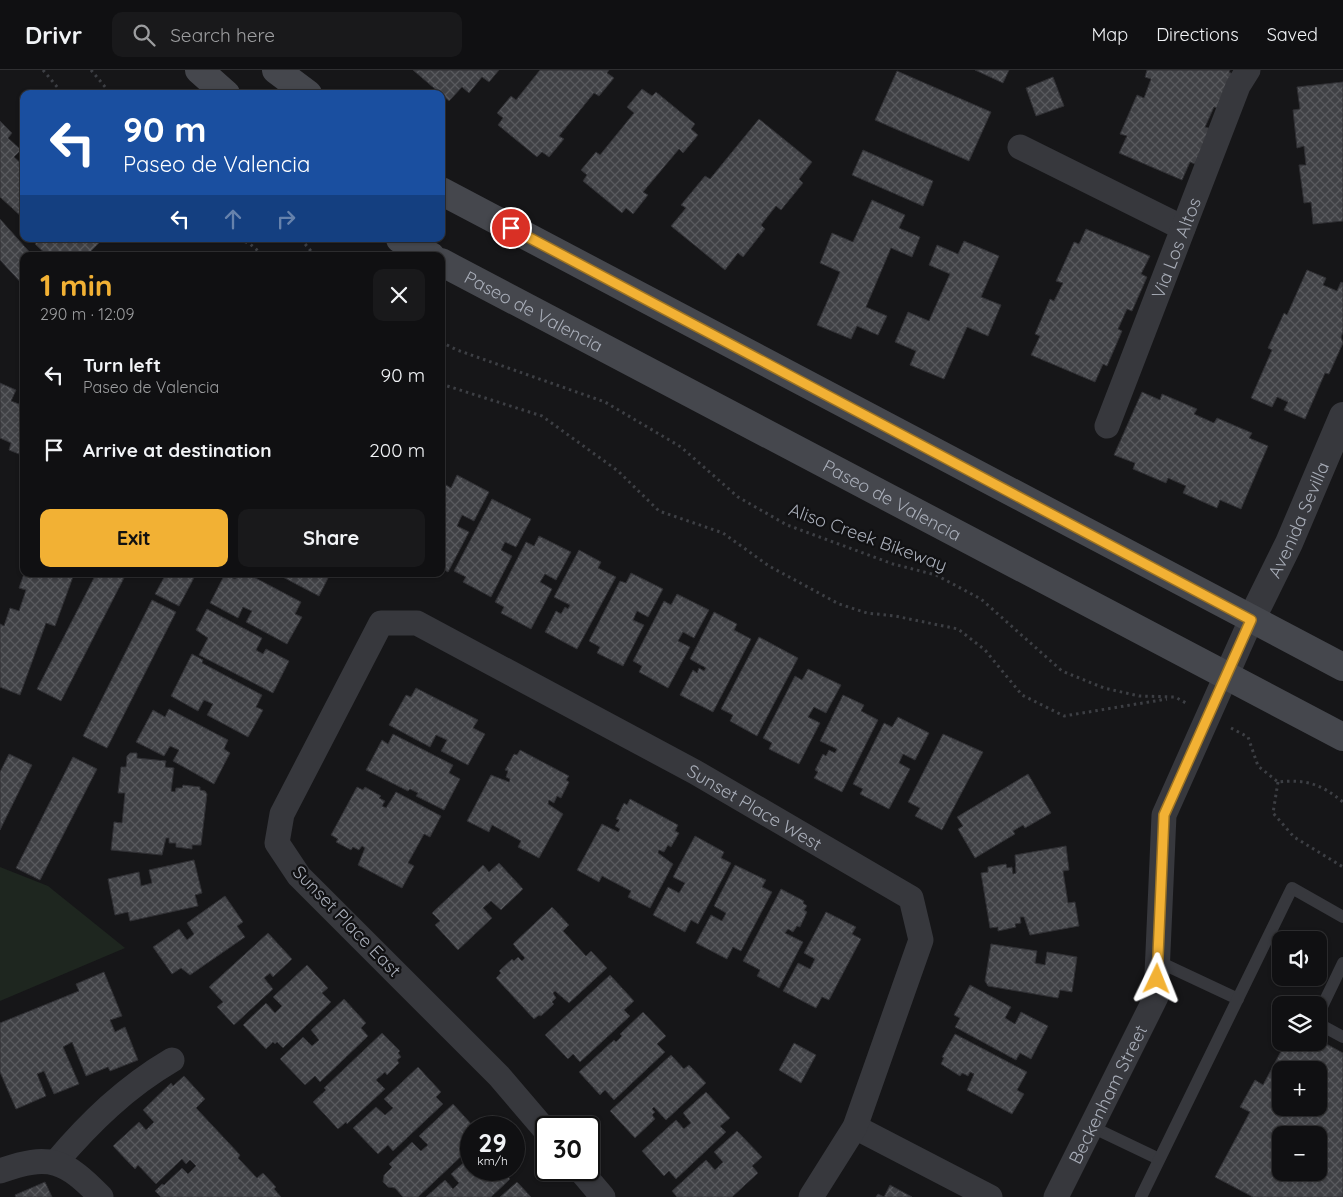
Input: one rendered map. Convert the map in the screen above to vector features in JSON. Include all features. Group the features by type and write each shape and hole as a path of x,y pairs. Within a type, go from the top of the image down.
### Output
{"main road":[{"path":"199,70 222,90"},
{"path":"276,70 303,90"},
{"path":"445,193 1343,667"},
{"path":"405,242 424,252"},
{"name":"Paseo de Valencia","path":"445,264 1343,737"}],"street":[{"name":"Via Los Altos","path":"1107,426 1238,86 1248,70"},
{"path":"1020,147 1184,228"},
{"name":"Avenida Sevilla","path":"1251,620 1289,543 1343,416"},
{"name":"Beckenham Street","path":"1056,1197 1156,997 1164,815 1251,620"},
{"name":"Sunset Place West","path":"381,623 417,623 695,772 911,898 921,940 855,1127"},
{"name":"Sunset Place East","path":"381,623 282,814 277,843 299,876 499,1076 535,1118"},
{"path":"56,1162 85,1128 119,1097 146,1076 172,1060"},
{"path":"811,1197 855,1127 990,1197"},
{"path":"0,1171 27,1161 56,1162 82,1178 101,1197"},
{"path":"589,1181 603,1197"}],"lane":[{"path":"1141,1197 1292,888 1343,917"},
{"path":"1157,961 1238,999"},
{"path":"1327,997 1343,963"},
{"path":"1327,1028 1343,1037"},
{"path":"1092,1127 1159,1159"}],"path":[{"path":"43,70 60,90"},
{"path":"91,70 108,90"},
{"path":"246,242 259,252"},
{"path":"303,242 312,252"},
{"name":"Aliso Creek Bikeway","path":"445,344 457,350 605,402 680,447 738,497 787,525 893,564 936,575 981,599 1062,671 1104,688 1139,696 1175,697 1248,737 1258,766 1278,782"},
{"path":"445,385 542,416 618,471 659,511 723,533 769,566 839,604 867,614 895,616 958,629 985,650 1022,695 1064,716 1175,697"},
{"path":"1343,802 1328,789 1300,780 1278,782 1273,813 1294,837 1343,867"}],"shaded area":[{"path":"0,867 48,886 125,948 0,1001"}],"building":[{"path":"413,70 499,70 489,82 482,77 469,93 462,87 449,101 445,98 445,90 436,90"},
{"path":"540,70 609,70 607,73 614,78 599,96 594,93 559,136 564,139 549,157 542,152 537,157 498,125 503,118 497,113 511,96 516,100"},
{"path":"975,70 1009,70 1003,83"},
{"path":"1147,70 1230,70 1229,72 1234,75 1219,109 1214,107 1205,127 1211,129 1195,164 1190,162 1182,180 1119,153 1127,136 1120,134 1137,95 1144,98 1151,79 1145,77"},
{"path":"897,71 991,112 969,161 875,120"},
{"path":"1053,77 1064,106 1036,116 1026,88"},
{"path":"1343,82 1343,221 1313,224 1311,202 1304,203 1299,165 1306,165 1304,146 1297,148 1293,110 1300,109 1297,87"},
{"path":"642,89 652,96 656,92 695,124 691,129 698,135 683,153 679,149 643,192 648,195 633,214 626,208 622,213 583,181 587,175 581,170 596,152 600,155 634,113 627,107"},
{"path":"759,119 812,162 799,179 803,183 781,210 776,206 761,225 765,229 743,257 738,253 725,270 671,226 686,208 681,205 705,176 710,179"},
{"path":"0,121 12,133 8,138 20,149 14,157 20,162 20,215 0,197"},
{"path":"863,150 933,181 923,206 852,175"},
{"path":"872,200 905,215 899,228 920,237 912,257 891,248 866,307 887,316 878,335 857,326 851,339 817,325 840,272 820,263 832,233 853,242"},
{"path":"0,219 29,252 20,252 20,282 0,260"},
{"path":"1086,229 1150,256 1141,274 1147,277 1132,311 1127,309 1118,329 1122,331 1107,366 1103,364 1095,382 1031,355 1040,336 1035,334 1050,299 1054,301 1063,283 1056,281 1074,242 1079,244"},
{"path":"964,241 999,256 981,297 1001,305 988,336 967,327 944,379 910,365 916,351 895,342 908,312 929,321 950,274 929,265 937,245 958,254"},
{"path":"37,242 100,242 90,252 44,252 35,244"},
{"path":"1307,270 1326,278 1323,285 1337,291 1341,282 1343,283 1343,332 1341,337 1343,343 1329,374 1325,373 1305,419 1284,410 1288,402 1277,397 1272,407 1251,398 1272,350 1268,348 1284,313 1287,315"},
{"path":"0,383 16,390 11,401 20,404 20,454 9,450 11,443 0,438"},
{"path":"1142,392 1160,400 1162,394 1197,409 1194,414 1214,423 1217,418 1252,433 1249,438 1268,446 1241,509 1220,500 1217,508 1183,493 1186,486 1168,478 1166,483 1133,469 1135,463 1114,455"},
{"path":"457,475 489,492 474,521 462,515 457,526 469,532 448,572 445,570 445,487 446,485 451,488"},
{"path":"492,499 531,519 516,547 505,542 501,550 512,556 491,597 463,582 466,577 454,571"},
{"path":"539,536 571,552 556,580 545,574 540,582 552,589 531,629 501,613 504,607 495,602 526,542 534,546"},
{"path":"579,550 601,562 598,568 616,577 577,649 545,632 556,611 561,614 565,607 568,609 570,605 554,597"},
{"path":"631,573 663,589 648,617 637,611 633,620 644,625 623,666 597,653 600,647 589,641 620,581 626,583"},
{"path":"23,577 73,577 55,626 46,623 20,695 0,687 0,624 4,626 10,608 19,611 26,590 19,588"},
{"path":"94,577 124,577 61,701 37,689"},
{"path":"164,577 194,577 179,606 155,594"},
{"path":"223,577 235,579 237,577 254,577 301,602 295,614 302,617 287,644 246,622 252,611 243,607 238,618 210,603"},
{"path":"283,577 328,577 319,596"},
{"path":"677,594 709,610 694,638 683,632 678,641 690,647 668,688 639,672 642,666 633,661 664,601 671,605"},
{"path":"152,600 176,612 107,748 83,736"},
{"path":"207,609 262,638 256,650 263,654 266,649 289,661 273,693 199,655 208,638 196,630"},
{"path":"714,612 737,624 734,630 751,639 713,712 680,695 693,670 697,673 699,668 704,671 706,668 690,659"},
{"path":"759,637 798,658 757,736 730,721 733,715 721,709"},
{"path":"192,654 203,660 202,663 262,695 256,707 263,710 248,737 207,715 213,704 204,700 198,711 171,696"},
{"path":"808,669 841,685 826,713 814,707 808,717 820,723 799,764 769,749 772,743 763,738 795,676 802,680"},
{"path":"416,688 478,720 473,728 485,734 468,765 441,751 447,740 436,735 430,747 389,725 406,695 411,697"},
{"path":"843,695 864,705 861,711 878,720 842,792 814,778 818,772 815,770 823,754 826,756 829,750 835,753 837,749 820,741"},
{"path":"169,709 228,740 224,749 230,753 214,784 173,761 179,750 170,746 164,756 136,742 153,710 165,717"},
{"path":"898,717 929,733 915,760 903,754 899,763 910,769 889,809 860,794 863,789 853,784 884,723 892,727"},
{"path":"393,734 453,765 449,773 460,779 444,810 416,796 418,793 410,789 408,791 366,770 382,740 388,744"},
{"path":"943,734 983,752 942,830 915,816 920,808 908,802"},
{"path":"520,750 569,776 566,780 569,782 561,798 557,796 554,803 549,800 548,804 563,814 539,858 518,847 521,841 492,825 489,832 467,821 491,775 509,782 510,779 506,777 508,771 505,770 514,754 517,755"},
{"path":"130,753 137,753 137,758 166,761 165,767 174,768 171,791 175,792 176,788 182,788 183,785 200,787 200,790 205,791 207,794 201,845 192,845 192,849 176,847 176,843 169,843 169,838 166,838 162,855 111,850 114,822 122,823 125,793 118,793 121,767 126,767 127,756"},
{"path":"9,754 32,765 0,830 0,772"},
{"path":"73,757 97,769 40,880 16,868"},
{"path":"1028,774 1051,813 1025,828 1023,825 1013,831 1015,834 975,858 958,829 963,826 957,817"},
{"path":"357,787 363,790 365,787 381,796 379,798 385,801 382,806 386,808 396,792 441,816 430,837 424,834 408,863 414,866 402,888 358,865 365,848 362,846 359,850 353,847 351,850 336,842 338,839 331,835"},
{"path":"630,799 678,825 675,831 679,833 671,847 668,845 664,852 659,850 658,853 673,864 650,908 628,897 631,891 602,876 599,882 577,870 602,824 618,832 620,829 615,826 619,820 616,819 624,803 627,805"},
{"path":"695,836 724,852 721,858 731,863 698,924 691,920 685,932 653,915 668,887 679,893 685,883 673,877"},
{"path":"1066,846 1069,870 1063,871 1068,903 1075,902 1079,926 1030,935 1024,917 1020,917 1021,923 1015,924 1016,927 998,931 998,927 990,928 981,873 988,872 988,867 1006,864 1007,868 1012,867 1013,874 1016,873 1015,855"},
{"path":"194,860 202,893 195,895 198,906 130,921 128,912 115,915 108,879 139,872 141,886 152,883 149,870"},
{"path":"499,863 523,889 501,910 491,901 483,908 492,918 458,950 435,925 440,921 432,913 483,865 489,872"},
{"path":"735,865 766,880 762,887 772,892 741,951 733,947 727,959 696,943 711,915 722,921 726,913 714,906"},
{"path":"781,889 804,901 803,903 807,906 804,910 807,912 800,927 797,926 793,932 788,929 785,933 803,942 779,988 757,976 760,970 743,961"},
{"path":"225,896 243,922 237,926 245,937 190,975 181,968 172,974 153,947 179,929 187,940 194,934 187,923"},
{"path":"552,907 569,925 563,931 586,956 591,951 607,968 569,1003 555,991 553,993 556,998 552,1002 554,1004 541,1016 539,1015 534,1019 496,978 501,973 499,971 512,959 514,961 518,957 522,961 525,958 513,944"},
{"path":"826,912 856,927 852,934 861,939 829,1000 822,997 816,1008 783,991 798,963 810,969 815,959 804,953"},
{"path":"268,933 292,959 273,977 270,973 264,978 273,989 234,1025 217,1007 223,1002 209,987"},
{"path":"991,944 1037,951 1035,963 1045,965 1047,952 1077,957 1072,992 1060,990 1058,998 988,986 985,981"},
{"path":"307,965 328,988 322,993 331,1002 283,1048 277,1042 275,1044 273,1042 266,1049 243,1025 266,1003 275,1013 282,1006 273,997"},
{"path":"104,972 122,1016 110,1020 115,1032 125,1027 138,1060 110,1071 108,1067 86,1076 72,1042 63,1047 79,1084 54,1094 44,1071 37,1074 46,1096 16,1109 0,1072 0,1023 79,991 76,984"},
{"path":"610,975 634,1001 624,1010 630,1016 580,1062 573,1054 568,1059 545,1035"},
{"path":"970,985 1011,1007 1005,1018 1015,1024 1021,1012 1048,1026 1031,1059 1020,1053 1016,1060 955,1027 960,1018 954,1015"},
{"path":"344,999 366,1023 361,1028 368,1036 320,1082 315,1076 305,1085 280,1059 303,1037 312,1046 319,1040 311,1030"},
{"path":"643,1012 666,1036 657,1044 665,1052 614,1100 605,1090 600,1095 579,1072 614,1040 616,1042 622,1036 620,1034"},
{"path":"382,1033 400,1051 398,1053 401,1057 397,1060 399,1063 387,1075 385,1072 376,1080 385,1089 347,1124 346,1122 338,1129 313,1102 326,1090 324,1088"},
{"path":"955,1034 1027,1072 1017,1090 1024,1094 1012,1114 967,1090 974,1074 970,1072 968,1076 962,1073 960,1076 941,1064 944,1058 942,1057"},
{"path":"794,1043 816,1055 801,1083 779,1070"},
{"path":"1327,1044 1343,1053 1343,1197 1253,1197 1215,1177 1250,1112 1240,1107 1255,1080 1263,1085 1272,1068 1272,1116 1327,1116 1327,1061 1276,1061 1281,1051 1327,1051"},
{"path":"671,1055 684,1069 689,1065 706,1083 666,1120 654,1107 652,1109 655,1112 652,1115 655,1119 635,1138 610,1111"},
{"path":"418,1067 441,1092 436,1097 443,1104 393,1151 388,1145 378,1154 353,1128 376,1107 385,1115 393,1108 384,1099"},
{"path":"184,1076 205,1099 196,1108 240,1155 238,1158 257,1178 263,1173 276,1187 274,1189 281,1197 161,1197 155,1191 162,1184 164,1185 182,1168 188,1174 196,1166 190,1160 186,1164 182,1159 156,1184 138,1165 135,1169 113,1146 139,1122 146,1130 154,1122 143,1110 171,1083 173,1086"},
{"path":"706,1092 730,1118 720,1126 726,1132 676,1179 669,1171 664,1176 642,1151 676,1120 684,1129 691,1123 683,1113"},
{"path":"453,1104 464,1116 460,1116 460,1157 418,1197 403,1197 395,1188 388,1187 383,1182 384,1175 392,1167 389,1164 412,1142 421,1151 428,1145 419,1136"},
{"path":"737,1131 762,1157 752,1166 758,1173 732,1197 677,1197 672,1191 706,1160 715,1170 723,1162 714,1152"},
{"path":"460,1166 460,1181 508,1181 491,1197 426,1197 445,1180 453,1189 459,1183 451,1174"},
{"path":"45,1182 52,1197 16,1197 15,1195"},
{"path":"517,1182 531,1197 500,1197"},
{"path":"890,1185 912,1197 884,1197"}],"route":[{"path":"511,228 1251,620 1164,815 1157,979"}]}
